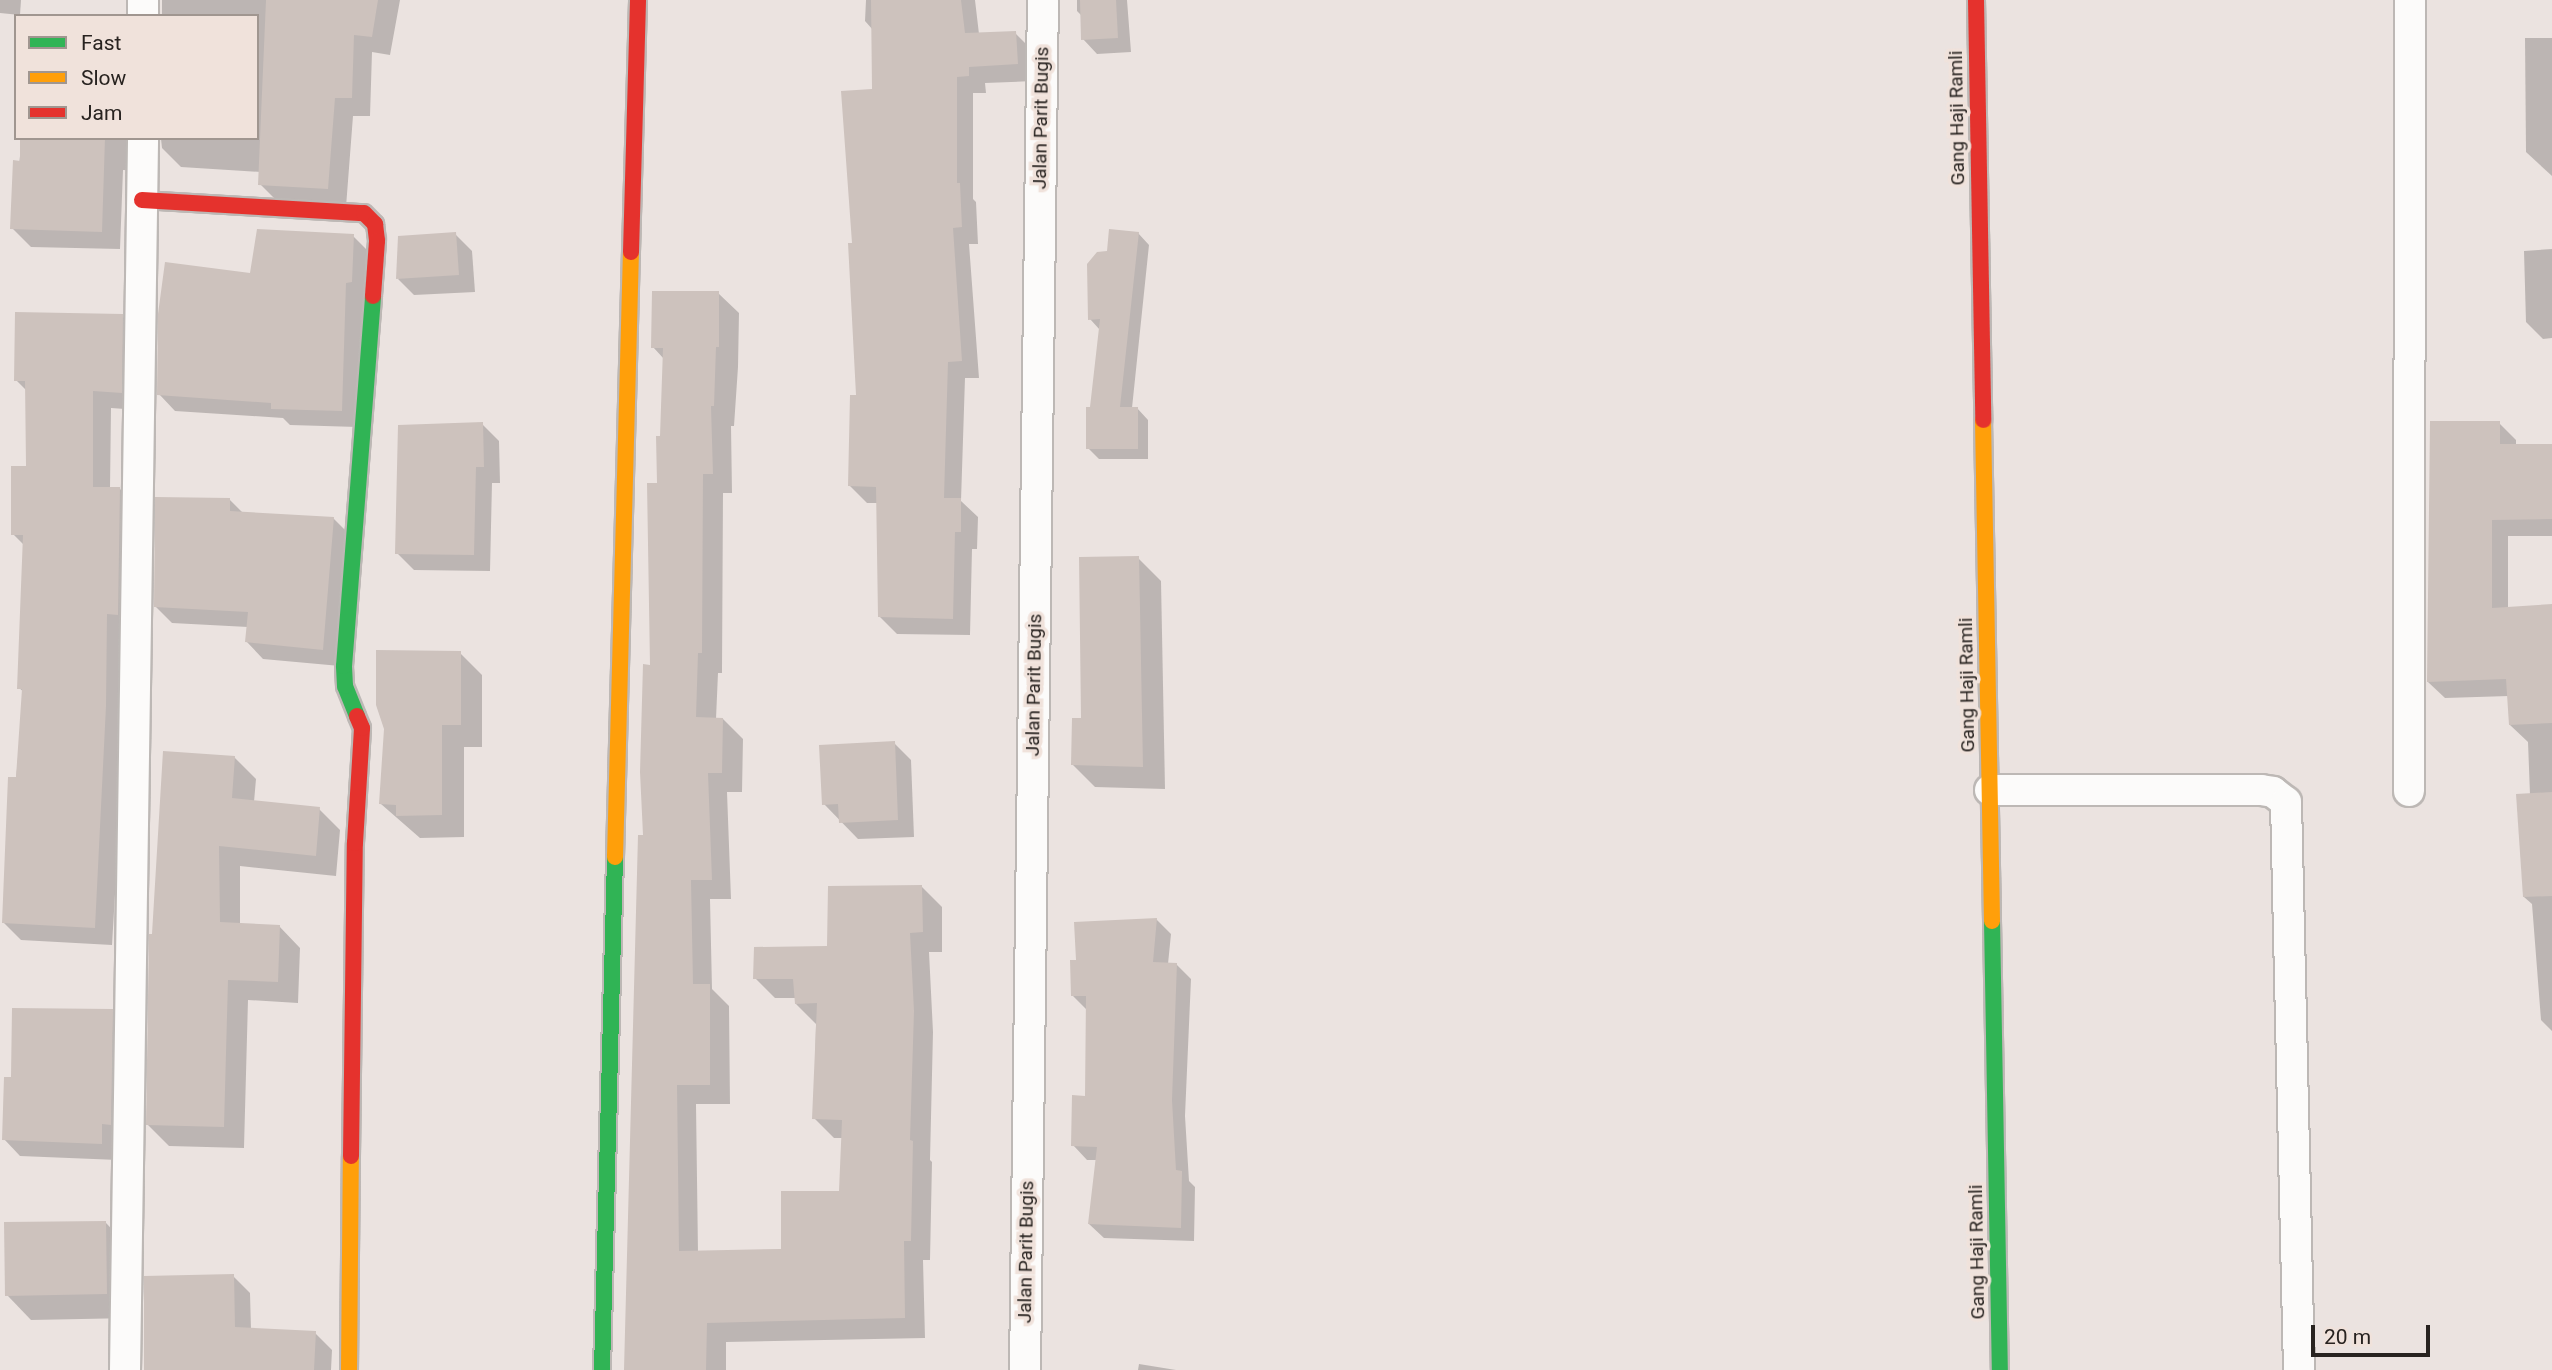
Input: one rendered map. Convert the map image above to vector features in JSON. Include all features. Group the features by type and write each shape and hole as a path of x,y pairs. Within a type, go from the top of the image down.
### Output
{"street":[{"path":"602,1370 638,0"},
{"name":"Jalan Parit Bugis","path":"1025,1370 1043,0"},
{"name":"Gang Haji Ramli","path":"1976,0 2000,1370"},
{"path":"2409,791 2410,0"},
{"path":"125,1370 143,140"},
{"path":"142,200 364,213 375,225 377,242 344,666 345,686 362,728 355,843 349,1370"},
{"path":"1990,790 2261,790 2273,792 2286,802 2299,1370"}],"building":[{"path":"266,0 378,0 372,37 354,35 352,98 335,98 328,189 258,185"},
{"path":"871,0 961,0 965,33 1016,31 1018,64 969,67 969,76 957,77 957,183 960,183 962,227 953,228 962,361 948,362 944,498 961,498 961,532 955,532 953,619 878,617 876,487 848,486 850,395 856,395 848,243 852,243 841,91 872,89"},
{"path":"1080,0 1116,0 1118,38 1081,40"},
{"path":"20,140 105,140 102,232 10,229 13,160 20,161"},
{"path":"257,229 354,234 352,282 346,283 342,411 271,409 271,403 157,395 158,314 165,262 250,273"},
{"path":"1109,229 1139,232 1120,407 1138,407 1138,449 1086,449 1086,407 1090,407 1100,319 1088,320 1087,264 1097,252 1107,251"},
{"path":"456,232 459,275 396,279 398,236"},
{"path":"652,291 719,291 719,347 716,347 714,406 711,406 713,474 703,474 702,653 698,653 696,717 723,718 722,773 708,773 712,880 691,880 693,984 710,984 710,1085 677,1085 679,1251 781,1249 781,1191 839,1191 842,1120 812,1119 817,1003 795,1004 793,979 753,979 754,947 827,946 828,886 922,885 923,932 910,933 914,1011 910,1140 913,1141 911,1241 904,1241 905,1318 707,1323 706,1370 624,1370 638,835 643,835 640,772 643,664 650,665 647,483 657,483 656,436 660,436 663,348 651,348"},
{"path":"15,312 123,314 122,393 93,391 93,487 120,487 118,615 107,614 106,706 95,928 2,923 8,777 16,777 22,689 17,689 23,535 11,535 11,466 26,466 25,381 14,381"},
{"path":"2430,421 2500,421 2500,444 2552,444 2552,519 2492,520 2492,608 2552,604 2552,723 2509,725 2506,679 2427,682"},
{"path":"483,422 484,467 476,467 474,555 395,554 398,425"},
{"path":"155,497 230,498 230,511 334,517 323,650 245,642 248,612 154,607"},
{"path":"1139,556 1143,767 1071,765 1072,718 1081,718 1079,557"},
{"path":"376,650 461,651 461,725 442,725 442,815 396,816 396,805 379,804 384,729 376,705"},
{"path":"895,741 898,820 839,823 838,804 822,805 819,745"},
{"path":"163,751 235,756 232,798 320,807 316,856 219,846 220,922 280,925 278,982 228,980 224,1127 146,1125 149,934 152,934"},
{"path":"2552,792 2552,896 2523,897 2516,794"},
{"path":"1157,918 1153,962 1177,963 1172,1100 1176,1170 1182,1171 1181,1228 1088,1224 1097,1147 1071,1146 1072,1095 1085,1096 1086,996 1071,996 1070,960 1076,960 1074,922"},
{"path":"12,1008 113,1009 111,1125 102,1124 102,1144 2,1140 4,1077 11,1077"},
{"path":"106,1221 107,1294 5,1296 4,1222"},
{"path":"234,1274 235,1327 316,1331 314,1370 144,1370 144,1276"}],"traffic: fast":[{"path":"357,716 345,686 344,666 373,296"},
{"path":"602,1370 615,857"},
{"path":"1992,921 2000,1370"}],"traffic: slow":[{"path":"615,857 631,252"},
{"path":"1983,420 1992,921"},
{"path":"349,1370 351,1156"}],"traffic: jam":[{"path":"631,252 638,0"},
{"path":"1976,0 1983,420"},
{"path":"142,200 364,213 375,224 377,241 373,296"},
{"path":"351,1156 355,843 362,728 357,716"}]}
